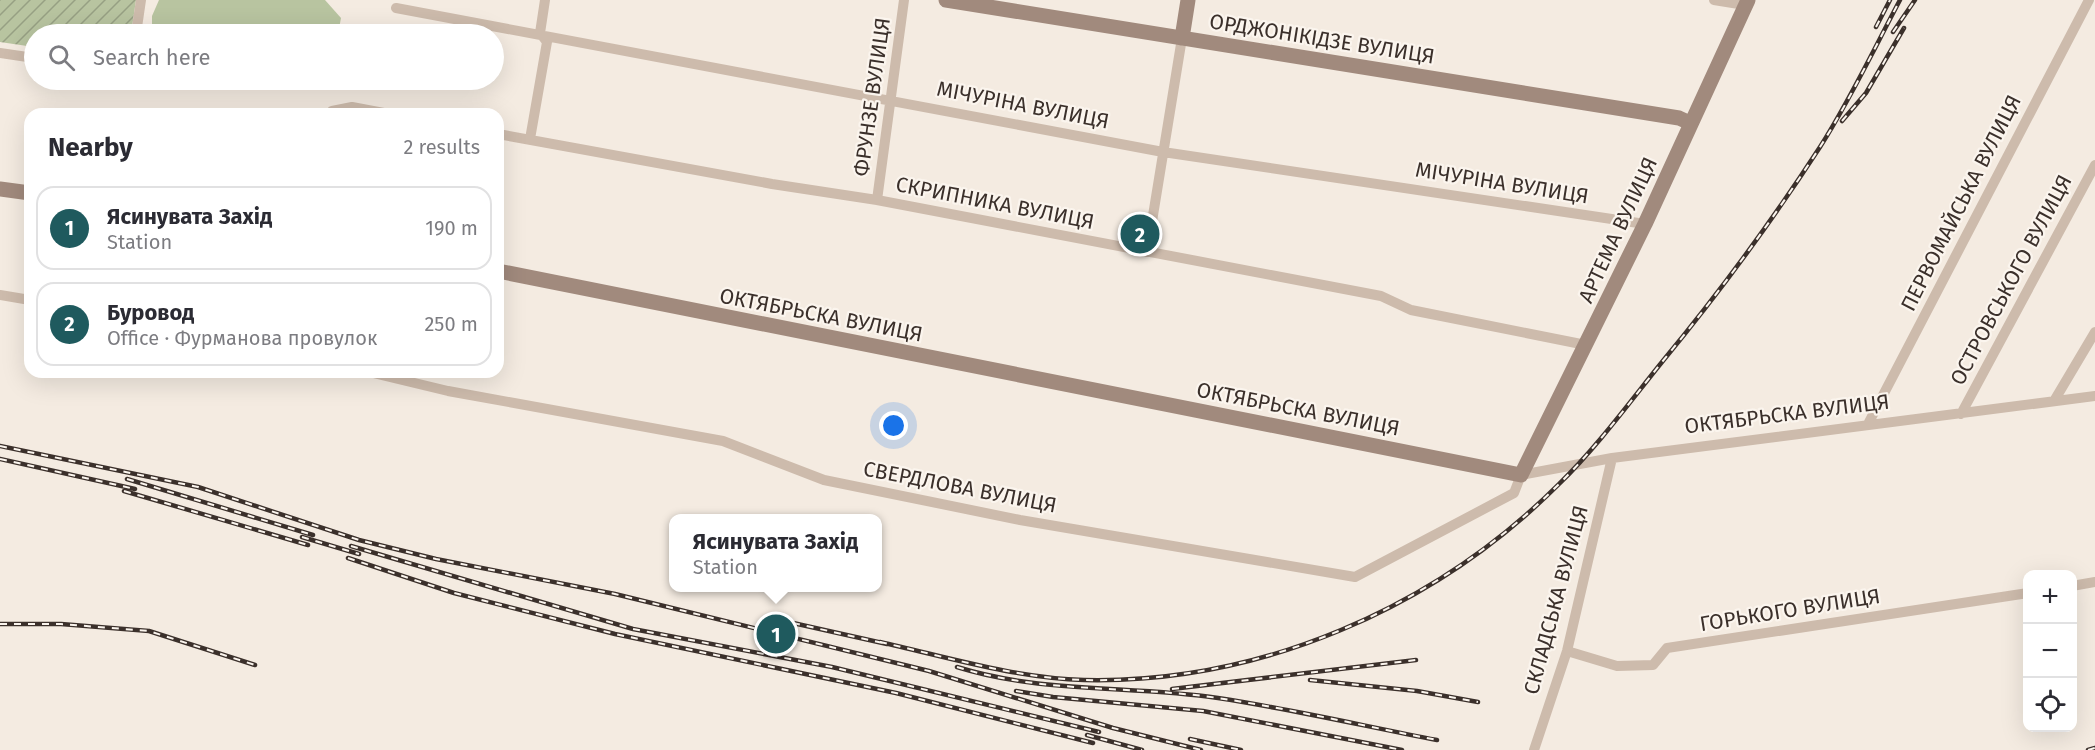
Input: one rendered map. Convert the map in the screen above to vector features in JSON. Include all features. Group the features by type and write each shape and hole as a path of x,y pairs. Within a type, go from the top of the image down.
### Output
{"main road":[{"name":"ОРДЖОНІКІДЗЕ ВУЛИЦЯ","path":"946,0 1679,118 1690,123"},
{"path":"1182,38 1188,0"},
{"name":"АРТЕМА ВУЛИЦЯ","path":"1521,475 1645,224 1746,3"},
{"path":"0,189 24,192"},
{"name":"ОКТЯБРЬСКА ВУЛИЦЯ","path":"504,272 1521,475"}],"street":[{"path":"137,24 141,0"},
{"path":"530,139 547,42 540,33 545,0"},
{"name":"ФРУНЗЕ ВУЛИЦЯ","path":"877,200 904,0"},
{"path":"1714,0 1746,3"},
{"name":"ПЕРВОМАЙСЬКА ВУЛИЦЯ","path":"1868,424 2089,0"},
{"name":"МІЧУРІНА ВУЛИЦЯ","path":"396,8 488,24"},
{"name":"МІЧУРІНА ВУЛИЦЯ","path":"504,27 1163,152 1645,224"},
{"path":"1147,252 1182,38"},
{"path":"0,53 24,57"},
{"name":"СКРИПНИКА ВУЛИЦЯ","path":"504,135 877,200 1381,296 1391,298 1411,310 1586,345"},
{"name":"ОСТРОВСЬКОГО ВУЛИЦЯ","path":"1961,414 2095,165"},
{"path":"0,295 24,299"},
{"path":"2054,401 2095,332"},
{"name":"СВЕРДЛОВА ВУЛИЦЯ","path":"395,378 479,397 723,441 824,480 1020,520 1355,578 1514,493 1521,475"},
{"name":"ОКТЯБРЬСКА ВУЛИЦЯ","path":"1521,475 1612,458 2095,396"},
{"name":"СКЛАДСЬКА ВУЛИЦЯ","path":"1534,750 1567,651 1612,458"},
{"path":"2077,585 2095,582"},
{"name":"ГОРЬКОГО ВУЛИЦЯ","path":"1567,651 1617,666 1653,665 1666,648 2023,593"}],"green space":[{"path":"0,0 136,0 132,24 24,24 24,46 0,42"},
{"path":"159,0 325,0 341,18 340,24 152,24 152,16"}],"railway":[{"path":"1876,27 1890,0"},
{"path":"880,642 981,666 1032,675 1084,680 1150,678 1215,668 1279,652 1341,630 1401,602 1457,568 1510,528 1573,470 1704,310 1764,229 1820,147 1852,93 1900,0"},
{"path":"1893,32 1915,0"},
{"path":"1842,121 1866,93 1904,28"},
{"path":"0,446 198,487 359,540 436,559 615,594 929,671 1113,728 1201,750"},
{"path":"0,459 135,489"},
{"path":"127,479 313,535"},
{"path":"124,491 308,545"},
{"path":"302,537 359,554"},
{"path":"351,546 633,629 832,667 1099,732"},
{"path":"348,558 454,593 615,634 896,693 1093,743"},
{"path":"793,623 887,644"},
{"path":"0,624 61,624 149,631 255,665"},
{"path":"1172,689 1416,660"},
{"path":"957,667 990,676 1054,685 1218,698 1437,740"},
{"path":"1310,680 1417,691 1478,702"},
{"path":"1016,691 1053,697 1203,711 1402,750"},
{"path":"1087,735 1142,750"},
{"path":"1190,739 1241,750"},
{"path":"2088,750 2095,748"}],"place":[{"name":"Буровод","path":"1140,234"},
{"name":"Ясинувата Захід","path":"776,634"}]}
